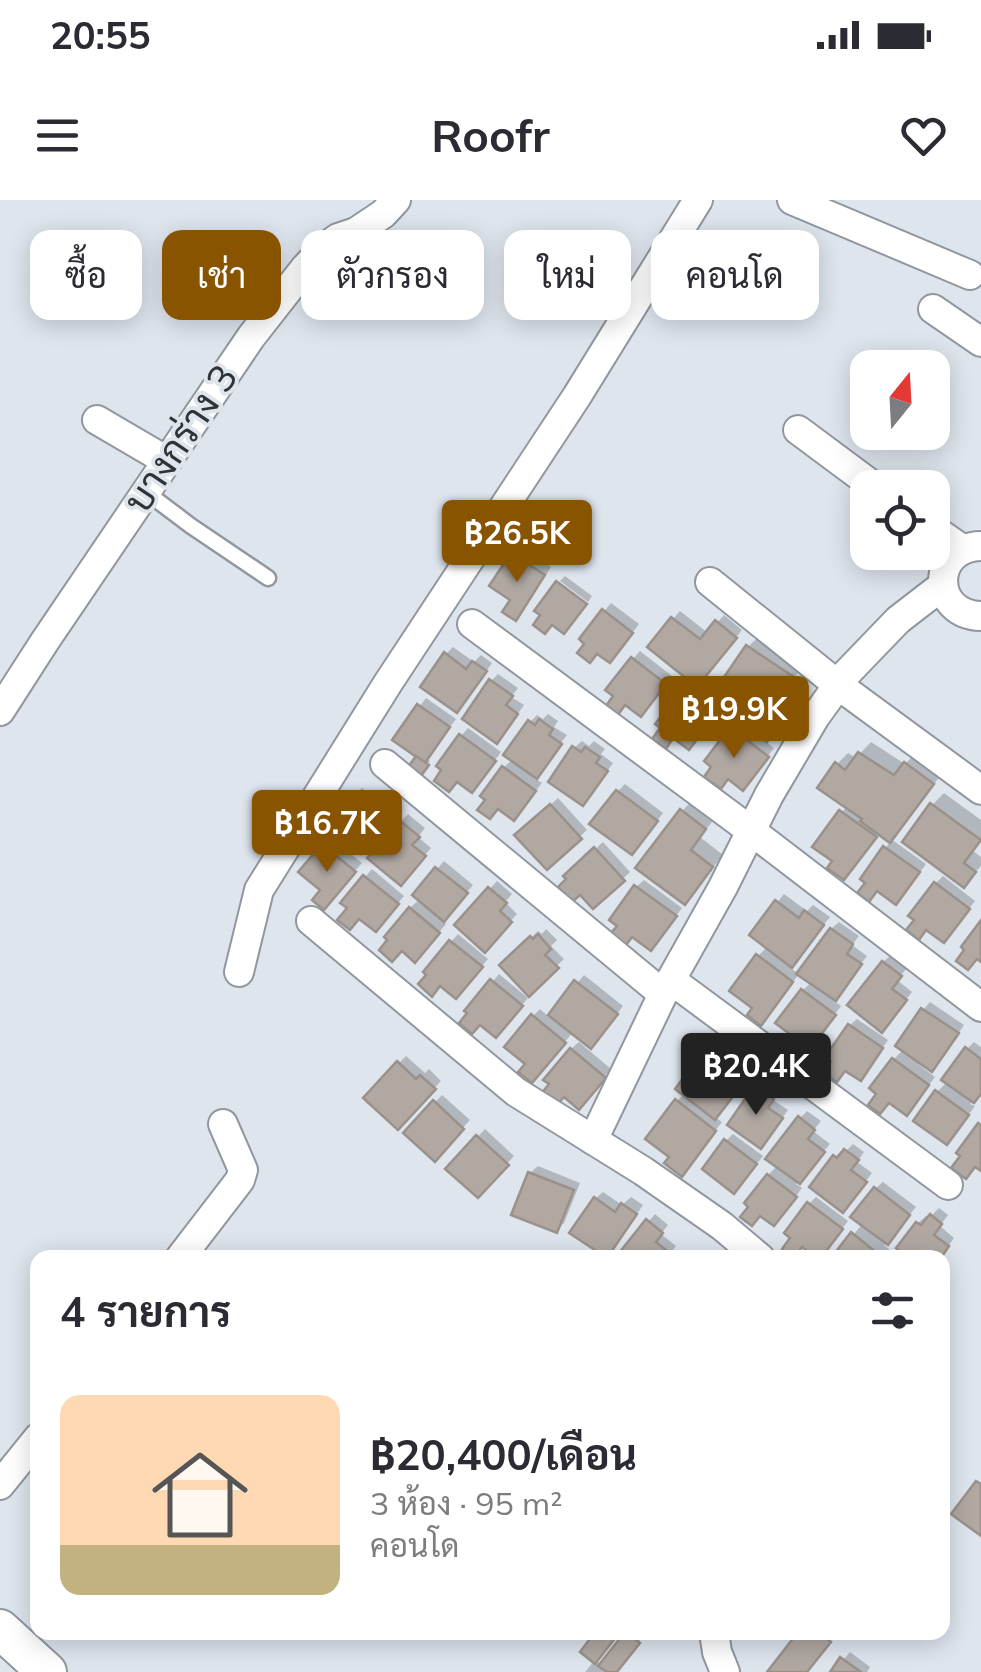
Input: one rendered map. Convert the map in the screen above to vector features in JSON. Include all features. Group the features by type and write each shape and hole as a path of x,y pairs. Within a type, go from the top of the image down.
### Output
{"main road":[{"path":"0,1629 40,1669"}],"street":[{"name":"บางกร่าง 3","path":"0,711 251,337 324,248 370,224 396,200"},
{"path":"239,972 259,890 388,683 577,396 698,200"},
{"path":"792,200 970,275"},
{"path":"933,309 981,342"},
{"path":"97,420 167,461"},
{"path":"798,430 852,470"},
{"path":"972,548 950,558 942,586 948,601 960,612 981,616"},
{"path":"710,582 838,686 981,790"},
{"path":"593,1140 667,987 815,717 898,620 942,586"},
{"path":"472,624 981,1007"},
{"path":"385,764 667,987 948,1185"},
{"path":"312,922 516,1092 643,1171 750,1250"},
{"path":"186,1250 240,1180 243,1170 223,1124"},
{"path":"0,1484 30,1448"},
{"path":"716,1640 726,1672"}],"lane":[{"path":"146,492 268,578"}],"building":[{"path":"511,553 545,575 516,621 502,612 510,600 489,586"},
{"path":"556,581 587,604 564,634 552,625 545,634 533,625 540,615 534,611"},
{"path":"602,609 633,633 610,663 597,654 590,663 577,653 584,644 579,639"},
{"path":"671,617 700,639 715,620 737,638 697,687 647,647"},
{"path":"746,645 794,677 780,698 792,706 767,742 707,702"},
{"path":"444,652 466,669 472,661 487,671 457,713 420,687"},
{"path":"631,657 666,684 641,717 625,705 618,715 606,706 613,696 605,690"},
{"path":"489,679 513,696 506,705 518,714 497,744 462,719"},
{"path":"681,690 715,716 689,750 673,738 666,749 652,739 660,728 655,724"},
{"path":"417,704 450,727 425,763 392,740"},
{"path":"539,719 553,729 549,735 562,744 537,779 503,755 528,720 535,725"},
{"path":"730,727 769,757 743,791 728,779 721,789 704,777 711,767 704,761"},
{"path":"459,734 496,761 472,793 457,782 449,792 434,781 441,770 436,766"},
{"path":"572,746 581,752 585,747 600,757 596,763 608,771 583,806 548,782"},
{"path":"858,752 894,775 904,762 934,784 890,843 817,788 835,762 845,770"},
{"path":"416,756 429,765 421,776 408,767"},
{"path":"502,766 536,791 514,821 498,809 490,819 477,810 485,800 480,796"},
{"path":"616,790 658,821 632,855 589,824"},
{"path":"353,793 373,809 379,801 394,813 361,854 326,826"},
{"path":"930,803 981,840 964,863 976,872 964,888 902,842"},
{"path":"550,804 582,839 547,870 514,835"},
{"path":"680,809 706,829 691,850 713,867 685,905 635,868"},
{"path":"839,810 877,837 844,880 827,868 832,861 812,847"},
{"path":"399,820 420,837 412,845 426,856 401,886 367,858"},
{"path":"322,844 356,872 324,910 312,900 320,890 298,872"},
{"path":"883,846 920,872 896,905 877,891 869,902 857,893 865,883 860,879"},
{"path":"594,847 625,881 593,909 580,895 572,902 558,887 566,879 563,876"},
{"path":"435,867 468,893 444,922 412,895"},
{"path":"363,875 399,904 376,932 359,919 350,930 337,920 347,908 340,903"},
{"path":"934,882 970,909 944,943 926,930 919,940 906,930 914,920 908,916"},
{"path":"634,885 677,916 651,951 632,937 626,945 610,934 617,926 609,920"},
{"path":"488,887 507,903 500,911 512,922 485,953 454,925"},
{"path":"775,900 799,918 804,910 824,925 792,968 749,935"},
{"path":"409,907 440,933 415,963 402,951 392,962 379,950 387,940 384,937"},
{"path":"981,920 981,962 977,959 968,970 956,961 964,950 961,947"},
{"path":"830,928 853,944 847,954 862,964 836,1001 796,974"},
{"path":"538,934 551,949 545,955 559,968 529,997 499,965 530,936 533,939"},
{"path":"449,940 483,967 456,999 440,986 432,997 418,984"},
{"path":"756,954 793,982 761,1026 747,1015 752,1008 729,991"},
{"path":"882,961 902,976 892,989 907,1000 882,1033 847,1005"},
{"path":"490,979 523,1006 496,1038 480,1025 472,1034 459,1023"},
{"path":"574,980 618,1014 591,1049 548,1015"},
{"path":"801,989 836,1015 810,1049 775,1023"},
{"path":"921,1008 959,1033 932,1072 895,1046"},
{"path":"531,1014 566,1043 532,1083 518,1072 525,1064 504,1047"},
{"path":"848,1024 883,1048 861,1081 845,1071 837,1082 823,1073 831,1061 825,1057"},
{"path":"965,1047 981,1059 981,1094 974,1103 941,1080"},
{"path":"570,1048 606,1078 579,1110 564,1097 556,1106 541,1094 549,1084 543,1080"},
{"path":"700,1055 726,1074 732,1066 748,1077 715,1120 675,1089"},
{"path":"892,1058 929,1085 907,1116 889,1103 880,1114 868,1105 876,1094 869,1088"},
{"path":"397,1061 416,1079 420,1075 436,1089 398,1130 363,1098"},
{"path":"754,1086 774,1099 768,1108 783,1118 761,1149 727,1125"},
{"path":"935,1090 969,1115 947,1145 913,1121"},
{"path":"675,1099 716,1131 682,1177 664,1163 669,1157 645,1139"},
{"path":"433,1100 464,1129 435,1162 403,1133"},
{"path":"798,1116 815,1130 808,1139 825,1152 800,1184 765,1159"},
{"path":"978,1123 981,1171 975,1167 966,1179 951,1168 960,1156 956,1153"},
{"path":"476,1135 509,1165 478,1198 445,1169"},
{"path":"724,1139 757,1164 734,1194 702,1169"},
{"path":"844,1149 859,1160 851,1170 867,1182 843,1213 809,1187 833,1155 837,1158"},
{"path":"528,1172 574,1190 557,1233 511,1215"},
{"path":"767,1174 797,1197 774,1226 760,1216 752,1226 740,1217 748,1207 744,1203"},
{"path":"874,1187 910,1215 888,1245 850,1217"},
{"path":"594,1197 615,1212 621,1203 637,1214 612,1250 595,1250 569,1233"},
{"path":"807,1202 843,1229 827,1250 783,1250 790,1238 784,1233"},
{"path":"930,1214 942,1224 934,1235 949,1246 946,1250 896,1248 916,1222 921,1225"},
{"path":"646,1219 663,1233 656,1242 666,1250 621,1250"},
{"path":"851,1232 873,1250 837,1250"},
{"path":"976,1481 981,1484 981,1536 951,1514"},
{"path":"589,1640 614,1640 595,1664 580,1652"},
{"path":"619,1640 640,1643 617,1672 607,1672 598,1666"},
{"path":"792,1640 831,1642 807,1672 767,1672"},
{"path":"840,1657 861,1672 830,1672"}]}
